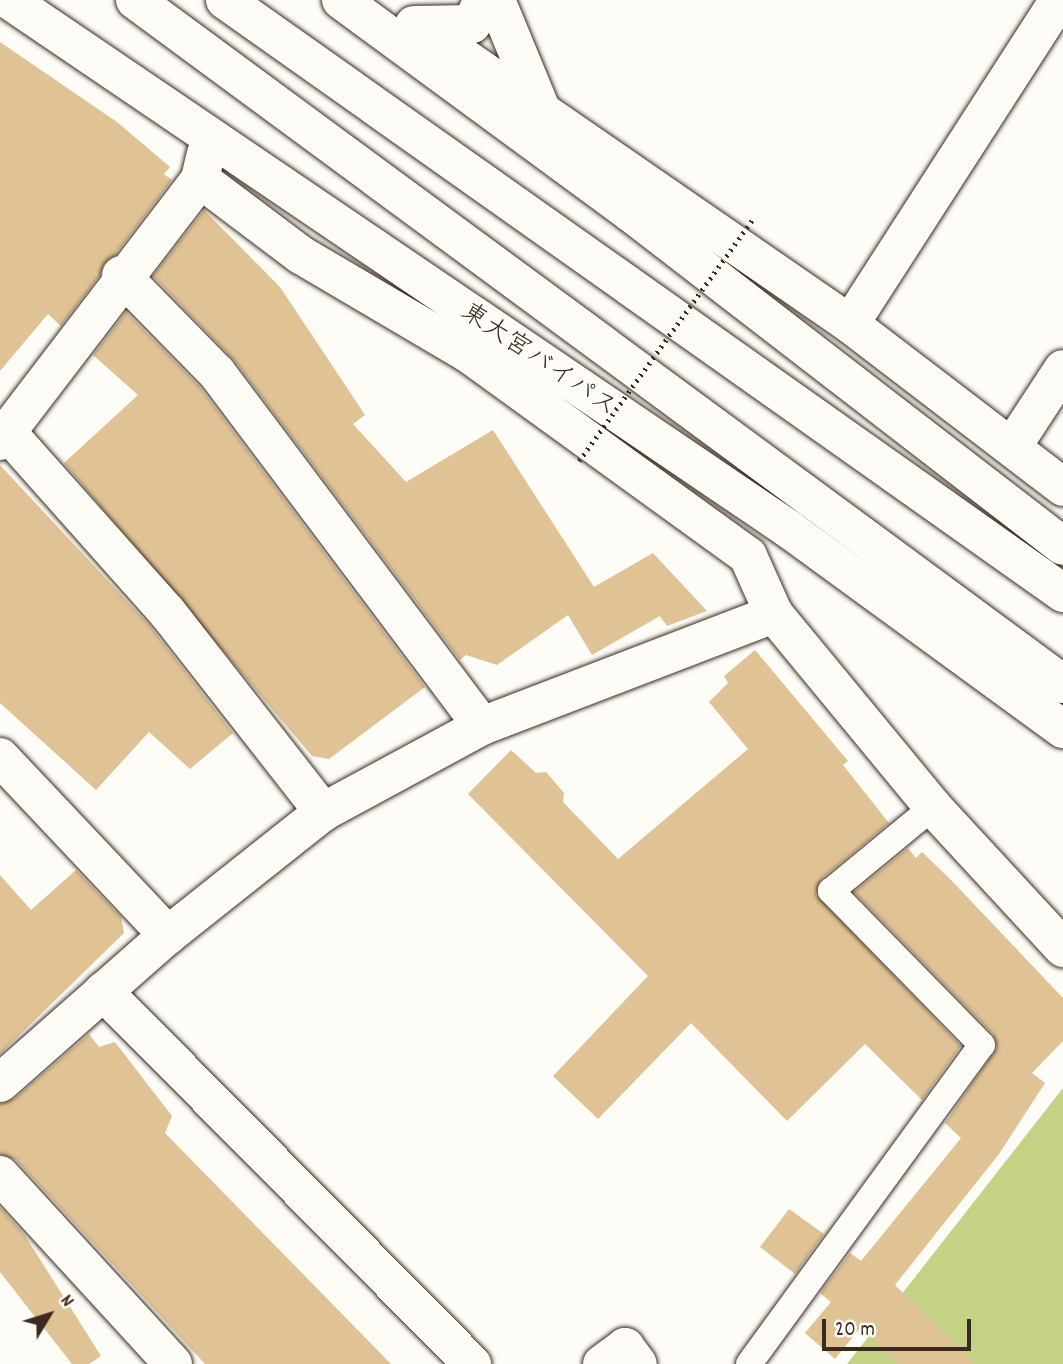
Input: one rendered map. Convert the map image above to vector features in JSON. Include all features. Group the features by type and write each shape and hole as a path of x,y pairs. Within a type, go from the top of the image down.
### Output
{"main road":[{"name":"東大宮バイパス","path":"9,0 209,141 790,530 1063,729"},
{"name":"東大宮バイパス","path":"135,0 1063,684"},
{"path":"225,0 1063,593"},
{"path":"341,0 631,213 1063,546"},
{"path":"360,0 424,30 540,107 850,324 1063,487"},
{"path":"424,30 472,24 482,0"},
{"path":"496,0 540,107"},
{"path":"850,324 1059,0"},
{"path":"209,141 200,179 121,275 4,437 167,612 323,811"},
{"path":"200,179 301,255 469,354 748,556 774,614 933,807 1063,948"},
{"path":"121,275 217,373 482,726"},
{"path":"1012,447 1063,369"},
{"path":"0,1083 168,935 323,811 482,726 774,614"},
{"path":"7,778 168,935"},
{"path":"103,991 472,1364"},
{"path":"0,1175 173,1364"},
{"path":"602,1364 625,1347 638,1364"}],"lane":[{"path":"749,1364 982,1045 831,891 933,807"}],"path":[{"path":"579,461 753,219"}],"green space":[{"path":"1063,1088 1063,1364 847,1364"}],"building":[{"path":"0,42 117,122 170,167 164,174 172,180 61,326 48,314 0,371"},
{"path":"204,210 280,287 365,415 353,424 406,482 493,430 594,587 653,553 707,611 667,626 660,616 592,655 568,615 497,665 466,655 460,660 234,360 153,276"},
{"path":"126,312 200,387 425,687 329,759 312,756 64,463 138,395 93,355"},
{"path":"0,465 150,626 233,733 190,769 149,732 96,790 0,703"},
{"path":"755,650 848,761 843,765 889,823 821,879 816,895 961,1046 922,1100 865,1044 787,1121 691,1023 598,1119 553,1076 648,976 468,794 511,750 536,773 546,772 564,793 563,802 618,859 748,749 709,702 728,683 724,676"},
{"path":"908,848 916,858 922,852 951,880 1063,998 1063,1041 1032,1073 1045,1083 999,1154 895,1285 974,1364 898,1364 861,1327 835,1359 805,1333 831,1302 820,1293 850,1253 861,1261 961,1138 945,1123 997,1048 993,1034 854,892"},
{"path":"76,870 121,917 124,933 0,1054 0,875 31,910"},
{"path":"89,1034 99,1047 115,1042 172,1116 165,1133 391,1364 205,1364 16,1160 0,1154 0,1104 14,1099"},
{"path":"0,1207 24,1234 101,1356 89,1364 72,1364 0,1272"},
{"path":"789,1209 824,1234 795,1274 760,1247"}]}
